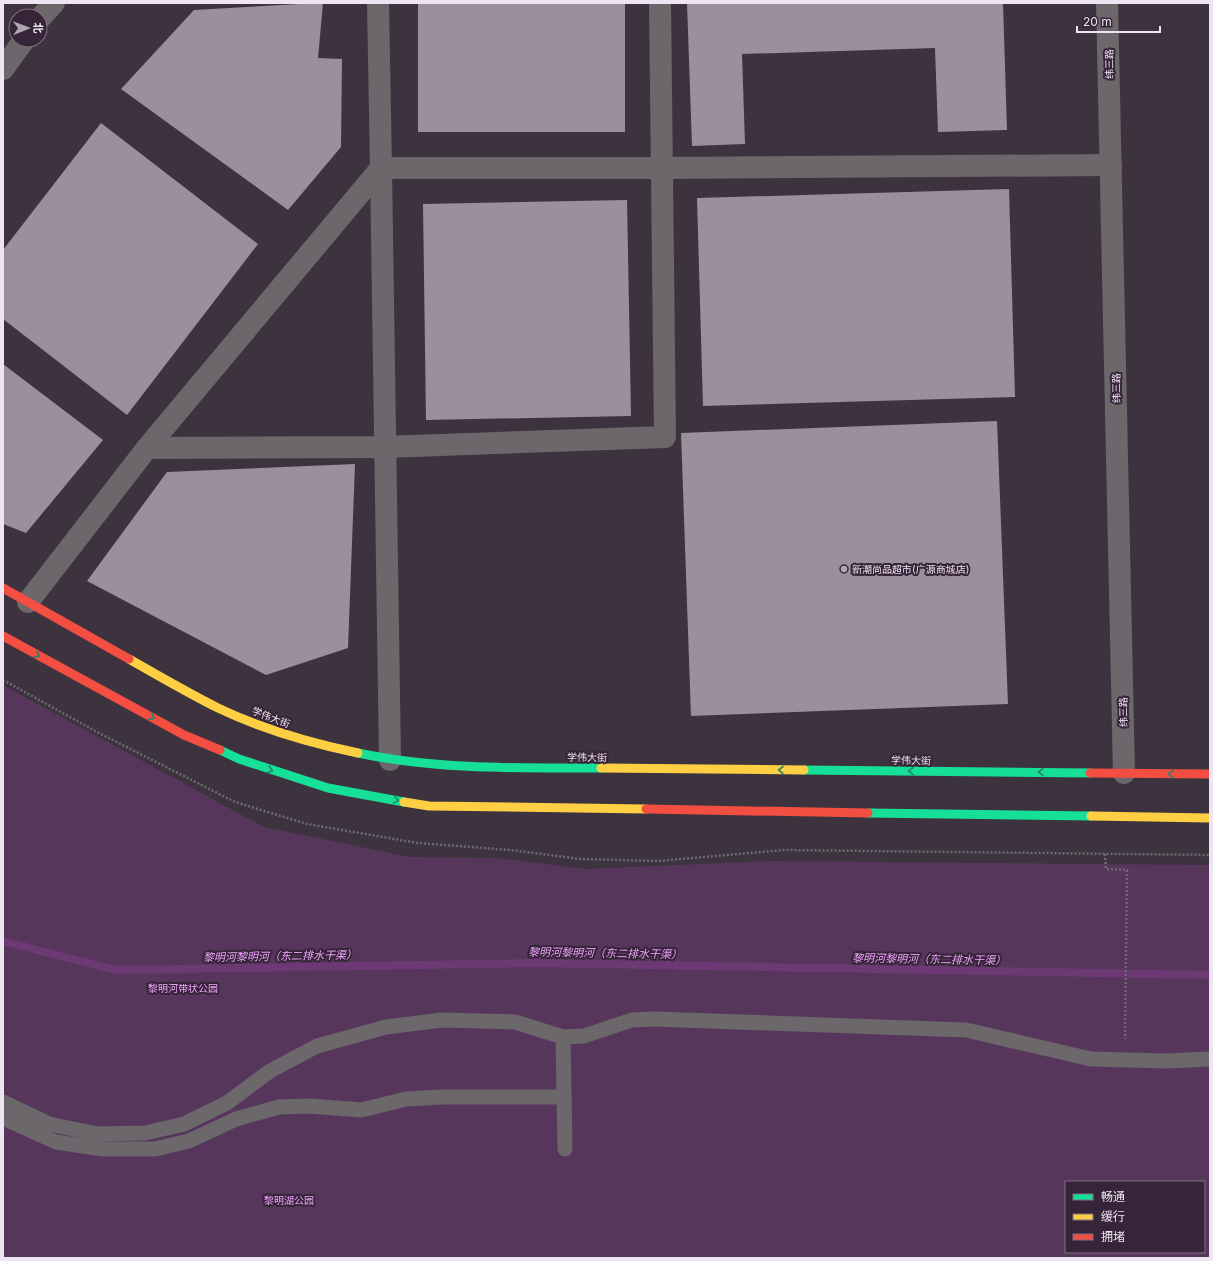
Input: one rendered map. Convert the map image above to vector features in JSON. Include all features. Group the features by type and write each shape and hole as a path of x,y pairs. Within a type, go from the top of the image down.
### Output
{"main road":[{"name":"学伟大街","path":"3,588 219,708 277,732 328,747 390,760 465,766 1210,774"},
{"path":"3,636 184,735 239,759 328,788 429,806 1210,818"}],"street":[{"path":"378,3 390,760"},
{"path":"147,448 385,447 665,437 660,3"},
{"name":"纬三路","path":"1107,3 1124,773"},
{"path":"3,69 18,48"},
{"path":"381,168 1111,165"},
{"path":"28,602 147,448 381,168"}],"lane":[{"path":"3,1102 49,1124 98,1134 145,1133 184,1124 227,1103 270,1072 317,1046 386,1027 442,1020 515,1022 563,1037 584,1036 632,1020 654,1019 966,1030 1091,1059 1166,1061 1210,1059"},
{"path":"563,1037 565,1149"},
{"path":"3,1118 56,1142 103,1149 155,1149 189,1141 236,1119 279,1107 310,1106 361,1110 406,1099 442,1097 564,1096"}],"path":[{"path":"1105,854 1106,869 1127,870 1125,1042"}],"green space":[{"name":"黎明河带状公园","path":"3,685 264,827 410,857 499,858 585,869 768,861 1210,865 1210,1258 3,1258"}],"building":[{"path":"323,3 318,58 342,59 341,147 288,210 121,89 194,10"},
{"path":"418,3 625,3 625,132 418,132"},
{"path":"687,3 1003,3 1007,130 938,132 935,48 742,54 745,144 692,146"},
{"path":"101,123 258,244 127,415 3,319 3,250"},
{"path":"1009,189 1015,397 703,406 697,198"},
{"path":"627,200 631,416 426,420 423,204"},
{"path":"3,364 103,440 26,533 3,524"},
{"name":"新潮尚品超市(广源商城店)","path":"997,421 1008,704 691,716 681,433"},
{"path":"355,464 348,648 266,675 87,581 167,472"}],"waterway":[{"name":"黎明河黎明河（东二排水干渠）","path":"3,941 115,970 536,963 1210,975"}],"traffic: fast":[{"path":"220,750 239,759 328,788 404,802"},
{"path":"358,753 418,763 479,767 601,768"},
{"path":"804,770 1090,773"},
{"path":"868,813 1091,816"}],"traffic: slow":[{"path":"129,659 235,716 286,735 358,753"},
{"path":"601,768 804,770"},
{"path":"404,802 429,806 646,809"},
{"path":"1091,816 1210,818"}],"traffic: jam":[{"path":"3,588 129,659"},
{"path":"3,636 184,735 220,750"},
{"path":"1090,773 1210,774"},
{"path":"646,809 868,813"}],"place":[{"name":"新潮尚品超市(广源商城店)","path":"844,569"}],"park label":[{"name":"黎明湖公园","path":"289,1200"}]}
